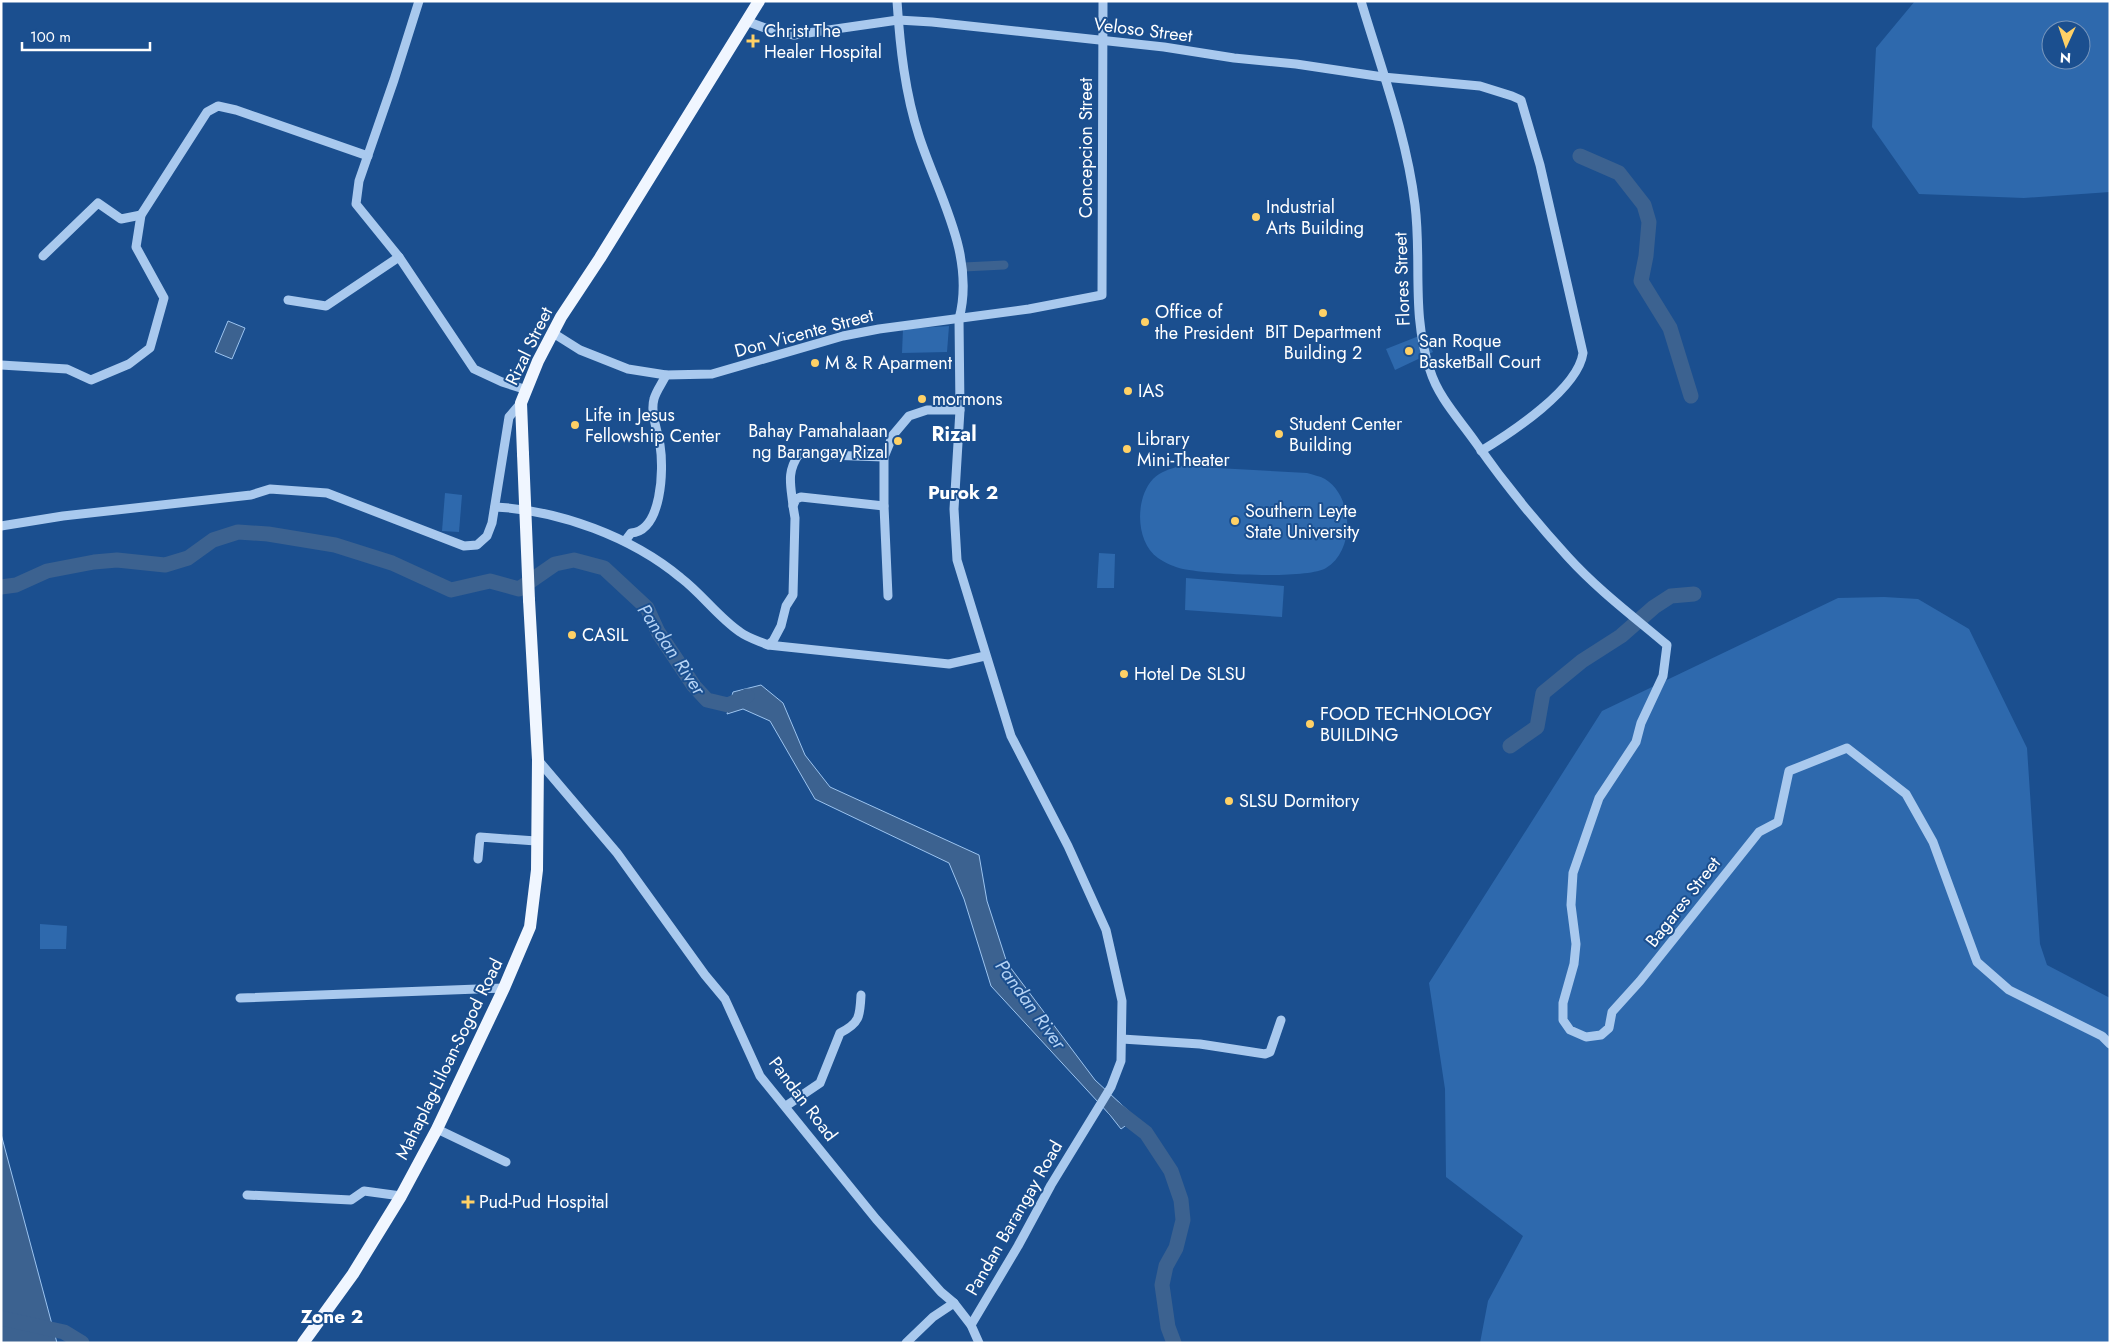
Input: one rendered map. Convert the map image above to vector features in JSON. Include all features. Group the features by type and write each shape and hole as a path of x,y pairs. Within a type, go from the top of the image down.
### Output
{"main road":[{"name":"Rizal Street","path":"538,760 521,403 552,333 759,1"},
{"name":"Mahaplag-Liloan-Sogod Road","path":"303,1343 353,1274 401,1196 437,1130 504,988 530,927 537,870 538,760"}],"street":[{"path":"419,1 359,181 356,204 399,258 474,368 502,382 527,390"},
{"name":"Pandan Barangay Road","path":"897,1 906,86 919,136 948,210 962,258 962,307 959,319 960,410 954,509 957,560 1010,736 1068,846 1106,930 1122,1001 1121,1062 1111,1087 1095,1111 971,1325"},
{"name":"Concepcion Street","path":"1102,295 1103,1"},
{"name":"Flores Street","path":"1361,1 1409,166 1415,207 1420,335 1430,372 1449,407 1523,505 1569,558 1625,610"},
{"name":"Veloso Street","path":"746,21 776,32 794,35 898,20 1164,47 1384,77 1480,86 1521,100 1540,166 1579,331 1582,353 1581,363 1575,374 1560,392 1501,439 1481,451"},
{"path":"1,366 67,369 91,380 130,364 150,348 164,298 136,247 141,215 207,112 218,106 236,110 368,156"},
{"path":"43,256 98,203 121,219 141,215"},
{"path":"288,300 326,306 399,258"},
{"name":"Don Vicente Street","path":"552,333 580,350 628,369 666,375 712,374 843,336 878,329 1029,309 1102,295"},
{"path":"624,541 631,533 642,531 652,519 656,507 661,475 660,447 654,400 666,375"},
{"path":"1,526 63,516 251,496 270,489 327,493 464,546 477,545 487,536 492,523 509,417 521,403"},
{"path":"888,596 884,456 893,435 909,416 927,410 960,410"},
{"path":"768,645 773,641 781,626 786,606 793,595 795,518 791,465 799,454 884,456"},
{"path":"793,506 796,499 801,496 884,506"},
{"path":"495,507 510,508 573,521 624,541 679,576 741,632 768,645 949,664 985,656"},
{"name":"Bagares Street","path":"1625,610 1667,645 1663,676 1641,723 1636,742 1600,798 1573,872 1571,905 1576,944 1574,964 1563,1003 1563,1020 1570,1030 1586,1036 1601,1036 1609,1028 1612,1012 1640,981 1747,846 1759,832 1778,822 1789,770 1847,748 1906,794 1933,842 1977,962 2008,990 2094,1032 2110,1044"},
{"name":"Pandan Road","path":"538,760 617,853 705,975 725,999 760,1076 876,1219 934,1284 954,1303 971,1325"},
{"path":"478,859 480,836 536,841"},
{"path":"240,998 504,988"},
{"path":"786,1106 820,1083 840,1033 852,1027 860,1015 861,994"},
{"path":"1122,1039 1200,1044 1265,1054 1270,1052 1281,1020"},
{"path":"437,1130 506,1162"},
{"path":"247,1195 351,1200 364,1191 401,1196"},
{"path":"906,1343 933,1317 954,1303"},
{"path":"971,1325 979,1343"}],"shaded area":[{"path":"1915,1 2110,1 2110,192 2024,198 1919,194 1872,127 1876,48"},
{"path":"949,326 947,352 902,353 903,329"},
{"name":"San Roque BasketBall Court","path":"1424,334 1433,352 1395,370 1386,349"},
{"path":"1180,466 1307,473 1325,479 1335,487 1346,511 1346,537 1342,549 1335,560 1326,568 1315,572 1299,574 1213,573 1183,569 1164,562 1150,551 1145,542 1140,520 1141,508 1147,487 1153,479 1162,472"},
{"path":"445,493 462,495 459,532 442,531"},
{"path":"1099,553 1115,554 1114,588 1097,588"},
{"path":"1186,578 1284,586 1282,617 1185,610"},
{"path":"1884,597 1918,599 1969,629 2027,748 2040,944 2047,965 2110,998 2110,1343 1480,1343 1488,1301 1523,1236 1446,1177 1445,1089 1429,983 1602,711 1838,598"},
{"path":"40,924 67,926 66,949 40,949"}],"water":[{"path":"228,321 245,328 232,359 215,352"},
{"path":"761,685 783,703 805,755 830,787 979,855 987,901 1007,963 1095,1080 1136,1118 1121,1129 991,986 964,899 949,863 815,799 770,721 743,709 727,714 733,692"},
{"path":"1,1134 57,1343 1,1343"}],"waterway":[{"path":"1580,156 1619,173 1644,205 1649,222 1646,256 1641,281 1670,328 1691,396"},
{"path":"964,267 1004,265"},
{"name":"Pandan River","path":"1,587 16,585 47,571 94,562 117,560 165,565 188,558 213,540 238,532 268,534 335,545 392,563 451,590 490,581 519,589 555,564 574,560 604,568 647,608 658,632 694,686 707,700 728,705 747,696"},
{"path":"1510,746 1537,727 1543,693 1582,661 1621,636 1654,607 1671,596 1694,594"},
{"name":"Pandan River","path":"1115,1109 1146,1133 1171,1171 1181,1200 1183,1220 1176,1248 1166,1266 1162,1285 1168,1327 1174,1343"},
{"path":"1,1318 64,1332 82,1343"}],"place":[{"name":"Christ The Healer Hospital","path":"753,41"},
{"name":"Industrial Arts Building","path":"1256,217"},
{"name":"BIT Department Building 2","path":"1323,313"},
{"name":"Office of the President","path":"1145,322"},
{"name":"San Roque BasketBall Court","path":"1409,351"},
{"name":"M & R Aparment","path":"815,363"},
{"name":"IAS","path":"1128,391"},
{"name":"mormons","path":"922,399"},
{"name":"Life in Jesus Fellowship Center","path":"575,425"},
{"name":"Student Center Building","path":"1279,434"},
{"name":"Bahay Pamahalaan ng Barangay Rizal","path":"898,441"},
{"name":"Library Mini-Theater","path":"1127,449"},
{"name":"Southern Leyte State University","path":"1235,521"},
{"name":"CASIL","path":"572,635"},
{"name":"Hotel De SLSU","path":"1124,674"},
{"name":"FOOD TECHNOLOGY BUILDING","path":"1310,724"},
{"name":"SLSU Dormitory","path":"1229,801"},
{"name":"Pud-Pud Hospital","path":"468,1202"}],"district":[{"name":"Rizal","path":"954,434"},
{"name":"Purok 2","path":"963,492"},
{"name":"Zone 2","path":"332,1316"}]}
